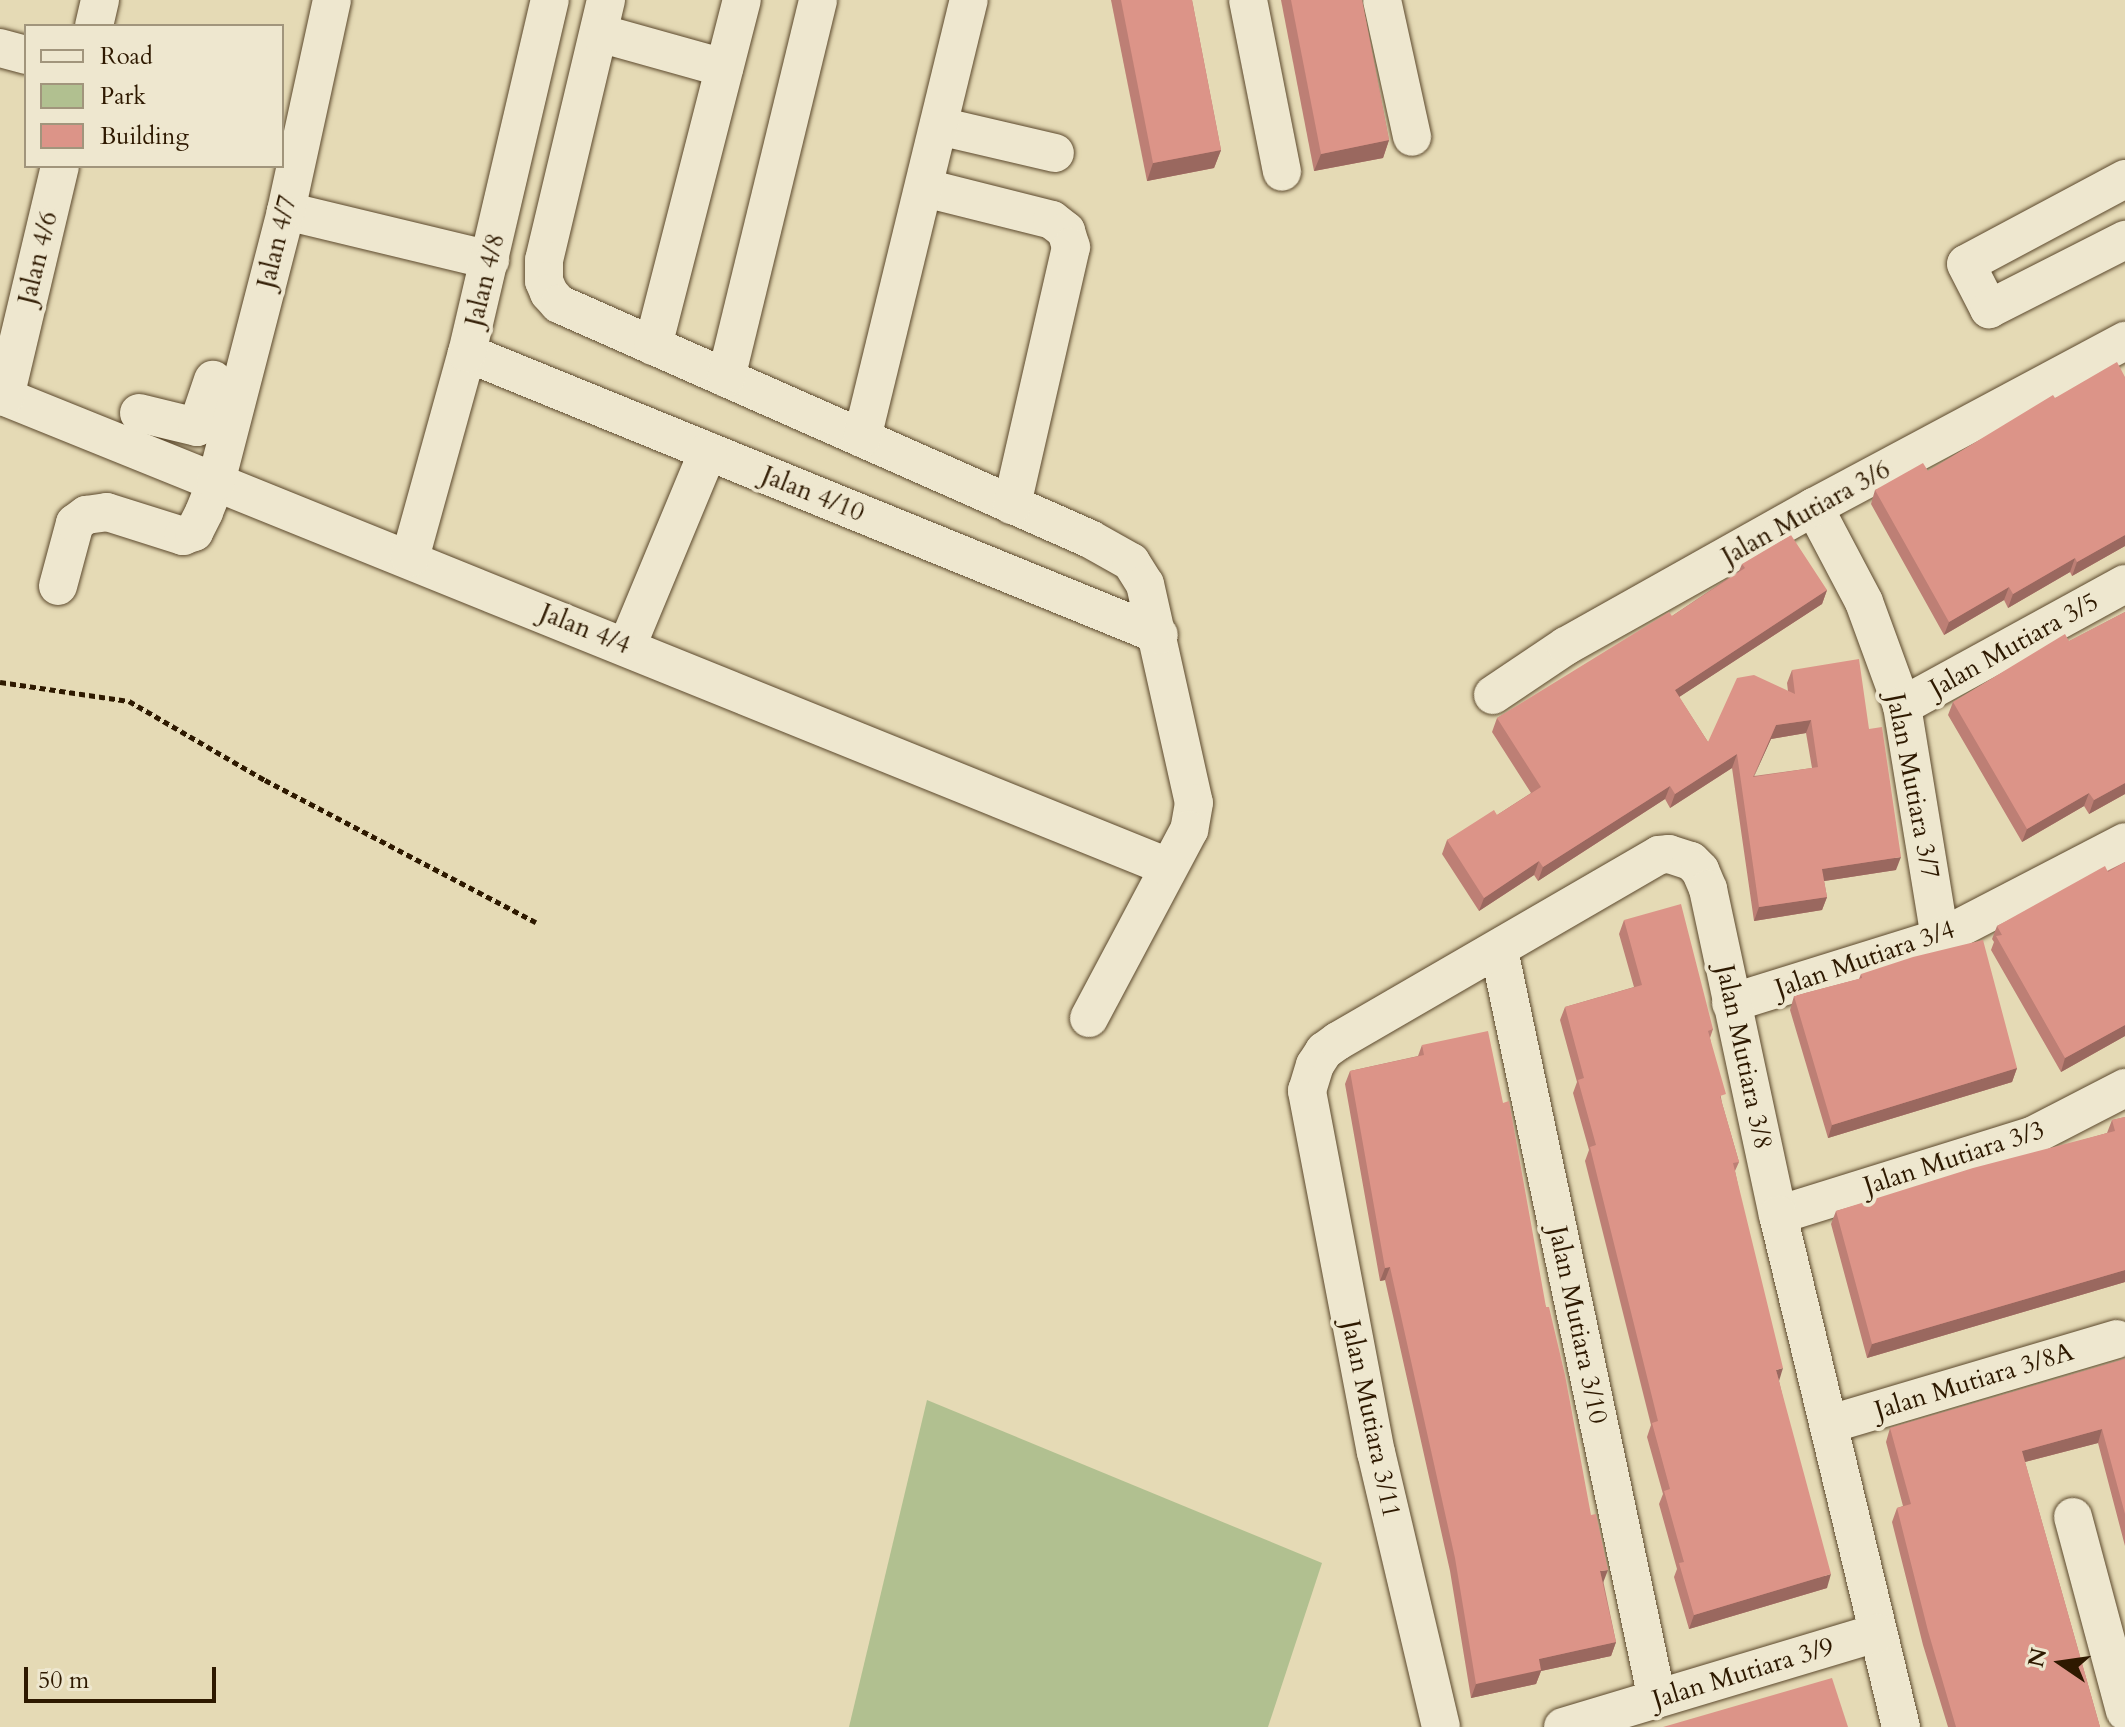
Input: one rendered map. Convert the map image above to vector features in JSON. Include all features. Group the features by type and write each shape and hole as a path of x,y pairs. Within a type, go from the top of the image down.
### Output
{"street":[{"path":"94,24 100,0"},
{"name":"Jalan 4/7","path":"58,586 75,523 86,515 107,512 183,536 194,532 216,482 217,400 286,211 298,79 332,0"},
{"path":"653,346 742,0"},
{"path":"726,378 818,0"},
{"path":"862,438 969,0"},
{"path":"1248,0 1282,172"},
{"path":"1382,0 1412,137"},
{"name":"Jalan 4/8","path":"410,558 490,260 540,2"},
{"path":"724,68 603,17 544,260 544,281 559,304 1090,539 1131,562 1145,584 1159,635 1194,803 1189,830 1089,1018"},
{"path":"0,48 24,54"},
{"path":"939,126 1055,153"},
{"name":"Jalan 4/6","path":"2,396 59,168"},
{"path":"2125,179 1966,264 1989,309 2125,240"},
{"path":"925,188 1052,220 1066,231 1071,247 1012,505"},
{"path":"286,211 490,260"},
{"name":"Jalan Mutiara 3/6","path":"1493,695 1566,646 1814,507 2125,341"},
{"name":"Jalan 4/10","path":"467,353 1159,635"},
{"name":"Jalan 4/4","path":"2,396 410,558 1168,867"},
{"path":"139,413 197,427 217,400"},
{"path":"627,646 708,451"},
{"name":"Jalan Mutiara 3/7","path":"1814,507 1864,602 1902,706 1940,938"},
{"name":"Jalan Mutiara 3/5","path":"1902,706 2125,584"},
{"name":"Jalan Mutiara 3/4","path":"1731,1003 1940,938 2125,842"},
{"name":"Jalan Mutiara 3/8","path":"1309,1109 1310,1079 1324,1051 1659,855 1680,855 1700,870 1708,889 1778,1215 1901,1727"},
{"name":"Jalan Mutiara 3/10","path":"1499,950 1657,1699"},
{"name":"Jalan Mutiara 3/3","path":"1778,1215 2032,1136 2125,1088"},
{"name":"Jalan Mutiara 3/11","path":"1309,1109 1376,1453 1441,1727"},
{"name":"Jalan Mutiara 3/8A","path":"1830,1424 2117,1339"},
{"path":"2073,1517 2125,1711"},
{"name":"Jalan Mutiara 3/9","path":"1563,1727 1877,1633"}],"path":[{"path":"0,682 129,701 265,780 536,922"}],"green space":[{"path":"927,1400 1322,1563 1268,1727 849,1727"}],"building":[{"path":"1121,0 1192,0 1221,150 1153,163"},
{"path":"1291,0 1362,0 1389,140 1321,154"},
{"path":"2117,362 2125,377 2125,535 2077,562 2075,558 2013,594 2009,587 1949,622 1875,490 1923,463 1928,471 2053,395 2055,398"},
{"path":"1791,535 1827,590 1675,690 1708,742 1737,678 1754,675 1795,694 1792,670 1859,659 1869,729 1882,727 1901,857 1822,869 1827,897 1759,907 1737,754 1675,794 1670,786 1543,867 1539,861 1484,898 1447,840 1494,810 1497,815 1541,787 1497,718 1669,612 1672,616 1745,568 1742,564","holes":["1811,720 1818,767 1753,777 1776,725"]},
{"path":"2125,612 2125,783 2094,800 2089,793 2027,829 1953,702 2065,634 2069,641"},
{"path":"2125,862 2125,1025 2065,1058 1996,936 2002,935 1997,926 2105,866 2108,872"},
{"path":"1681,904 1713,1029 1708,1031 1726,1094 1720,1096 1739,1162 1733,1163 1783,1368 1776,1370 1831,1574 1694,1615 1679,1563 1684,1562 1664,1491 1670,1489 1652,1423 1658,1421 1590,1147 1596,1145 1578,1080 1584,1078 1565,1007 1642,985 1624,920"},
{"path":"1983,940 2017,1068 1832,1125 1794,996 1862,978 1861,974 1913,957"},
{"path":"1488,1031 1503,1103 1509,1101 1546,1307 1549,1307 1565,1375 1591,1515 1596,1514 1608,1570 1600,1571 1616,1642 1539,1659 1541,1670 1476,1684 1455,1558 1390,1267 1385,1268 1350,1071 1424,1055 1422,1045"},
{"path":"2125,1117 2125,1270 1872,1344 1836,1211 1973,1168 2115,1131 2112,1120"},
{"path":"2125,1359 2125,1514 2102,1429 2022,1451 2100,1727 1956,1727 1897,1508 1911,1504 1890,1428"},
{"path":"1832,1678 1848,1727 1663,1727"}]}
